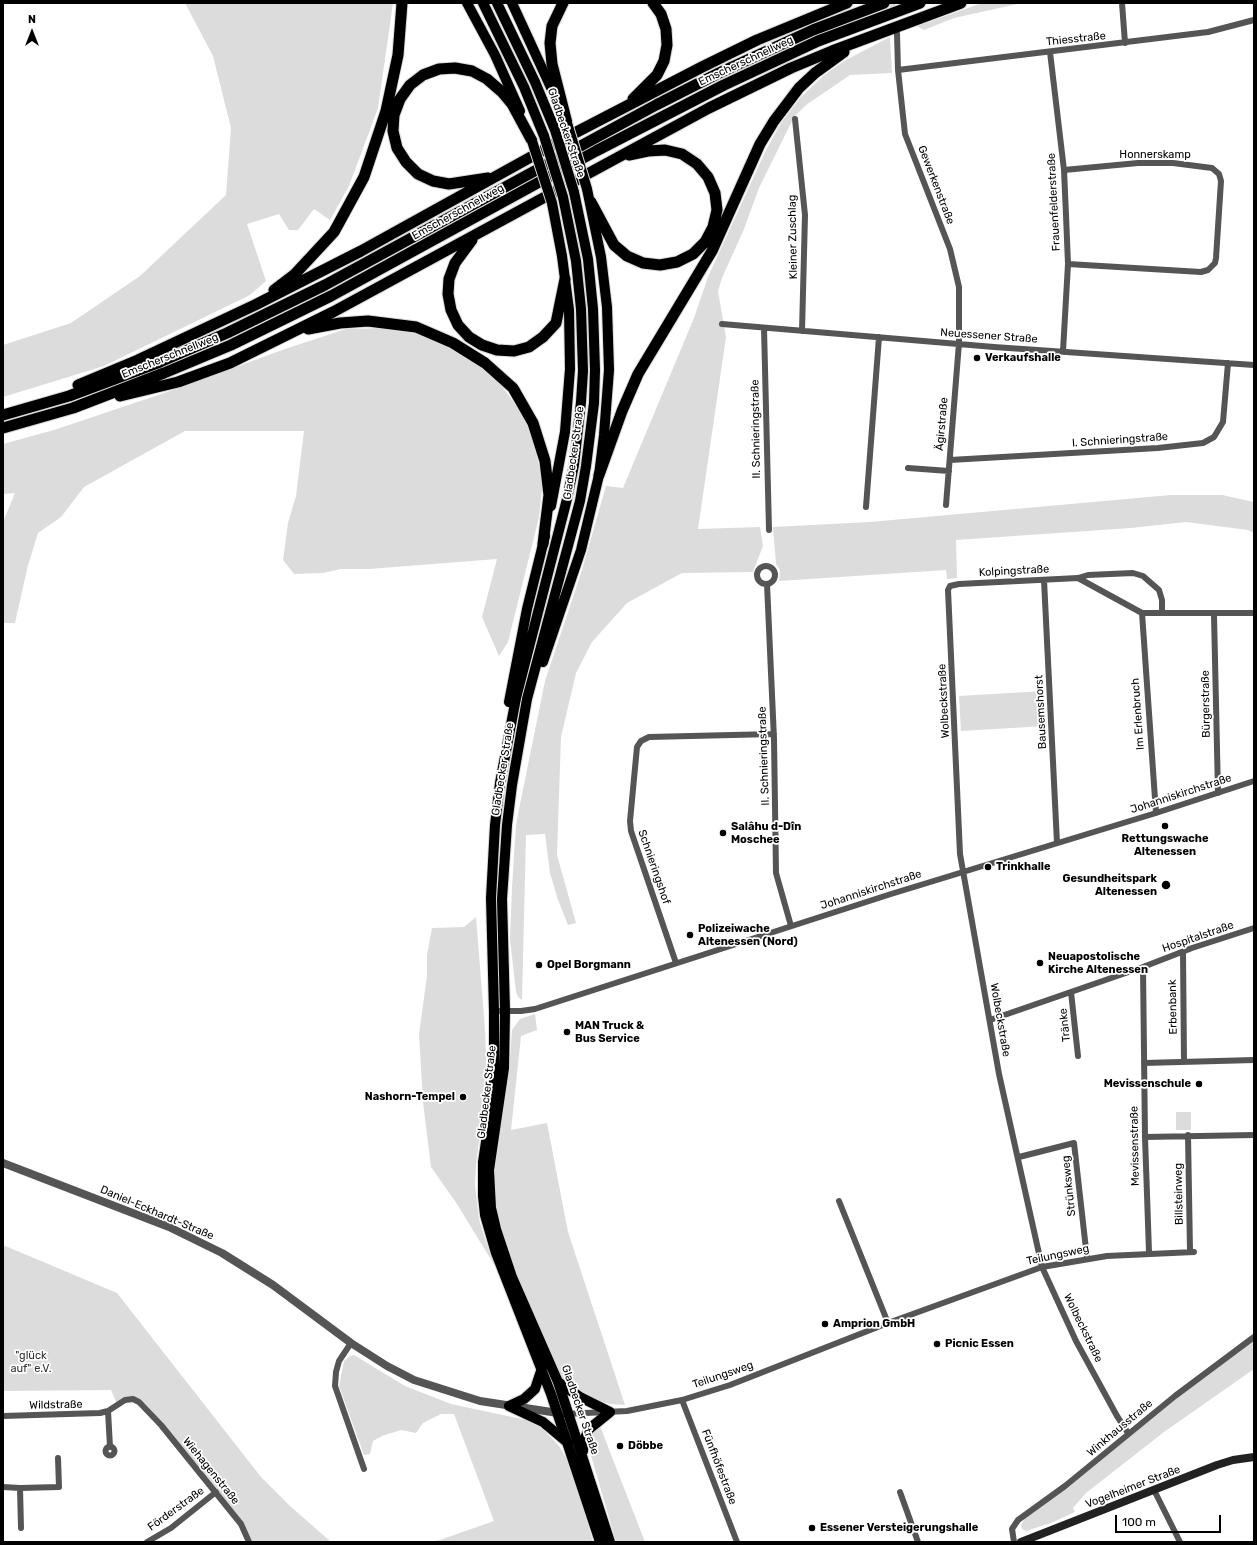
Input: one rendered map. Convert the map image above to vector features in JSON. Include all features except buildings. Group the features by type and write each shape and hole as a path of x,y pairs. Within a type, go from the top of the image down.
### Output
{"highway":[{"path":"255,305 295,274 334,232 364,177 386,111 398,55 402,3"},
{"path":"563,3 552,26 550,43 552,64 566,124"},
{"path":"615,113 646,87 657,75 664,60 667,45 666,29 660,14 653,3"},
{"path":"3,414 138,360 255,305 362,251 567,137 757,40 847,3"},
{"name":"Emscherschnellweg","path":"3,414 69,396 160,362 227,333 325,285 649,109 719,73 813,30 884,3"},
{"name":"Emscherschnellweg","path":"3,428 73,408 231,345 331,296 596,151 724,85 818,42 920,3"},
{"path":"73,408 178,382 230,362 333,312 709,108 791,68 961,3"},
{"path":"599,475 622,411 638,374 712,251 756,151 774,121 799,88 815,73 845,51 874,35"},
{"path":"504,173 484,179 449,184 433,181 418,174 406,162 397,148 393,131 394,115 400,99 410,85 423,75 439,69 456,68 472,71 487,79 502,92 512,104 532,141"},
{"path":"590,202 614,245 628,256 643,263 660,265 678,262 693,254 705,242 713,227 717,210 715,193 708,177 697,164 682,154 665,150 648,151 613,159"},
{"path":"477,235 455,263 449,278 448,294 451,310 458,325 469,337 482,345 497,350 514,351 529,347 543,337 556,323 565,278"},
{"path":"284,335 340,322 368,321 390,323 416,327 453,343 485,362 513,388 522,402 539,438 545,461 550,495 543,544"}],"main road":[{"path":"468,3 495,55 532,141 552,204 565,278 570,338 568,402 561,462 517,653 510,697 506,745"},
{"name":"Gladbecker Straße","path":"483,3 513,62 544,136 563,197 576,261 581,309 583,371 574,465 561,526 527,654 506,745 499,790 492,872 491,946 494,1011 494,1088 483,1162 485,1215 496,1254 542,1368 558,1413 600,1542"},
{"name":"Gladbecker Straße","path":"497,3 535,82 555,130 574,192 588,260 593,309 595,370 591,434 580,501 527,700 512,785 506,839 502,899 505,1011 504,1068 489,1170 491,1208 496,1229 512,1277 539,1335 558,1382 583,1455 610,1542"},
{"path":"512,3 547,76 566,124 587,189 604,280 608,336 607,404 599,475 580,550 562,610 527,700"},
{"path":"509,1406 524,1399 535,1389 542,1368"},
{"path":"558,1382 580,1397 610,1412 589,1429 584,1440 583,1455"},
{"path":"509,1406 543,1422 568,1444"},
{"name":"Vogelheimer Straße","path":"1021,1542 1217,1465 1233,1460 1254,1457"}],"street":[{"path":"1122,3 1125,43"},
{"name":"Thiesstraße","path":"898,70 1208,32 1254,20"},
{"name":"Gewerkenstraße","path":"897,33 898,70 905,134 950,249 959,287 959,343"},
{"name":"Frauenfelderstraße","path":"1050,52 1064,170 1068,264 1064,351"},
{"name":"Kleiner Zuschlag","path":"795,119 805,215 802,331"},
{"name":"Honnerskamp","path":"1064,170 1138,162 1173,163 1212,168 1219,174 1221,182 1216,258 1215,263 1208,270 1201,272 1068,264"},
{"name":"Neuessener Straße","path":"722,324 1254,365"},
{"name":"II. Schnieringstraße","path":"764,328 769,530"},
{"path":"866,507 880,337"},
{"name":"Ägirstraße","path":"946,505 959,343"},
{"name":"I. Schnieringstraße","path":"950,460 1158,448 1202,443 1214,437 1223,422 1228,363"},
{"path":"908,468 949,471"},
{"name":"Kolpingstraße","path":"950,586 959,584 1078,578 1088,575 1133,573 1143,576 1159,590 1162,600 1162,613"},
{"path":"1078,578 1142,613 1254,613"},
{"name":"Bausemshorst","path":"1044,580 1057,843"},
{"name":"II. Schnieringstraße","path":"767,584 774,734 776,873 791,926"},
{"name":"Wolbeckstraße","path":"950,586 948,590 960,854 999,1074 1019,1157 1042,1267 1076,1341 1117,1416 1128,1433"},
{"name":"Im Erlenbruch","path":"1142,613 1156,814"},
{"name":"Bürgerstraße","path":"1214,614 1218,793"},
{"name":"Schnieringshof","path":"676,963 631,830 630,821 637,747 641,741 649,737 774,734"},
{"name":"Johanniskirchstraße","path":"494,1011 521,1012 535,1008 963,872 1156,814 1254,781"},
{"name":"Hospitalstraße","path":"990,1020 1254,928"},
{"name":"Erbenbank","path":"1183,952 1184,1062"},
{"name":"Mevissenstraße","path":"1143,967 1145,1137 1149,1252"},
{"name":"Tränke","path":"1071,992 1078,1056"},
{"path":"1144,1063 1254,1060"},
{"path":"1145,1137 1188,1135 1254,1135"},
{"name":"Billsteinweg","path":"1188,1135 1192,1252"},
{"name":"Strünksweg","path":"1019,1157 1074,1143 1087,1258"},
{"name":"Daniel-Eckhardt-Straße","path":"3,1163 169,1227 222,1253 273,1285 351,1343 414,1380 463,1396 509,1406 558,1413"},
{"path":"839,1201 888,1323"},
{"name":"Teilungsweg","path":"558,1413 569,1414 610,1412 652,1407 682,1400 730,1385 888,1323 1042,1267 1087,1258 1149,1252 1192,1252"},
{"name":"Winkhausstraße","path":"1014,1542 1012,1530 1018,1520 1065,1486 1128,1433 1254,1337"},
{"path":"351,1343 339,1361 336,1372 336,1386 364,1469"},
{"name":"Wildstraße","path":"3,1416 92,1414 108,1411 125,1400 133,1399 144,1405 152,1415"},
{"name":"Fünfhöfestraße","path":"682,1400 737,1542"},
{"path":"108,1411 110,1447"},
{"name":"Wiehagenstraße","path":"152,1415 241,1524 249,1542"},
{"path":"3,1487 59,1487 58,1458"},
{"path":"20,1488 21,1528"},
{"path":"1154,1490 1180,1542"},
{"name":"Förderstraße","path":"148,1542 171,1528 216,1492"},
{"path":"900,1492 918,1542"}],"green space":[{"path":"185,3 393,3 378,108 349,186 330,220 314,209 298,230 289,230 279,214 247,224 266,281 250,295 104,366 3,397 3,345 71,323 140,276 226,195 231,128 213,56"},
{"path":"982,3 1022,3 954,18 924,30 917,26"},
{"path":"890,37 892,73 850,75 806,105 794,117 759,188 744,229 722,278 718,291 726,337 698,529 760,527 763,546 753,572 682,573 627,603 592,642 576,673 561,737 557,855 576,923 568,925 558,900 550,873 545,834 526,835 522,1000 518,997 516,992 510,939 516,824 545,681 582,570 606,486 623,488 694,318 708,277 766,150 781,123 801,97 823,76 844,61"},
{"path":"382,328 418,332 474,361 497,379 527,421 543,479 539,517 508,642 499,656 482,617 497,559 369,569 341,569 323,573 294,574 283,560 288,523 296,496 304,431 185,431 84,487 61,517 38,533 28,565 15,623 3,623 3,522 15,493 3,494 3,444 54,430 346,329"},
{"path":"1171,495 1222,495 1254,502 1254,533 1248,530 1186,522 1131,528 956,540 957,578 947,579 946,570 779,581 780,570 776,564 773,527 870,522"},
{"path":"1044,691 1046,726 961,731 959,696"},
{"path":"476,917 485,1030 487,1078 476,1164 475,1185 479,1219 486,1242 498,1271 457,1204 431,1167 423,1102 419,1034 427,976 427,955 432,928 464,927"},
{"path":"535,1014 537,1030 521,1036 511,1130 547,1123 568,1232 625,1405 610,1404 595,1400 566,1384 561,1377 517,1275 495,1211 493,1176 510,1059 512,1030 520,1019"},
{"path":"1176,1112 1191,1112 1191,1130 1176,1130"},
{"name":"\"glück auf\" e.V.","path":"3,1245 117,1293 261,1477 290,1506 331,1542 251,1542 140,1400 117,1404 111,1390 3,1391"},
{"path":"1254,1339 1254,1369 1164,1432 1086,1493 1073,1508 1075,1512 1051,1523 1026,1531 1022,1529 1021,1525 1026,1516 1117,1442"},
{"path":"354,1355 405,1386 451,1404 526,1420 542,1428 559,1446 571,1466 593,1542 434,1542 494,1521 454,1414 441,1414 423,1423 416,1433 401,1430 382,1436 373,1441 370,1454 364,1455 339,1386 344,1361 350,1356"},
{"path":"600,1426 645,1542 616,1542 588,1445 593,1432"}],"tunnel":[{"path":"892,3 896,30"}],"place":[{"name":"Verkaufshalle","path":"977,358"},
{"name":"Rettungswache Altenessen","path":"1165,826"},
{"name":"Salâhu d-Dîn Moschee","path":"723,833"},
{"name":"Trinkhalle","path":"988,867"},
{"name":"Gesundheitspark Altenessen","path":"1166,885"},
{"name":"Polizeiwache Altenessen (Nord)","path":"690,935"},
{"name":"Neuapostolische Kirche Altenessen","path":"1040,963"},
{"name":"Opel Borgmann","path":"539,965"},
{"name":"MAN Truck & Bus Service","path":"567,1032"},
{"name":"Mevissenschule","path":"1199,1084"},
{"name":"Nashorn-Tempel","path":"463,1097"},
{"name":"Amprion GmbH","path":"825,1324"},
{"name":"Picnic Essen","path":"937,1344"},
{"name":"Döbbe","path":"620,1446"},
{"name":"Essener Versteigerungshalle","path":"812,1528"}]}
